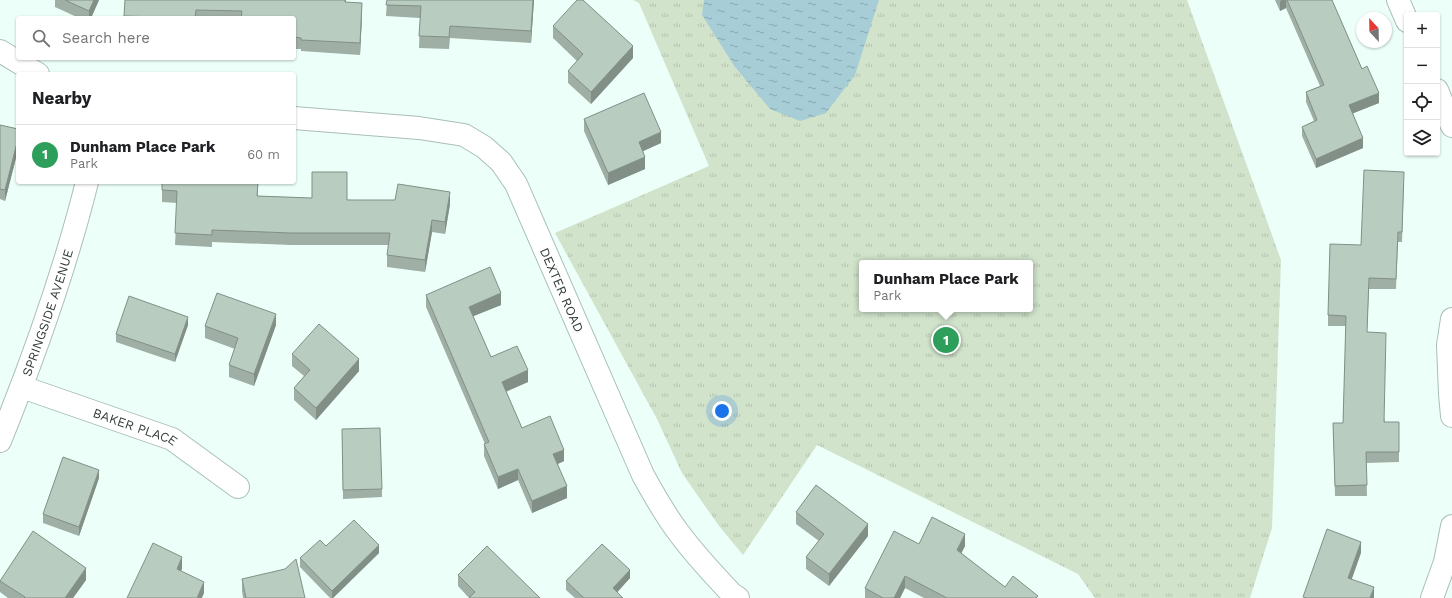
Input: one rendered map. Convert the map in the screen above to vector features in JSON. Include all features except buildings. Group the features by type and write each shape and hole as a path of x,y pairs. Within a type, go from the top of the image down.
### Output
{"street":[{"path":"1398,0 1404,14"},
{"path":"0,51 35,72"},
{"path":"1440,97 1452,126"},
{"name":"DEXTER ROAD","path":"296,118 419,128 464,135 484,147 501,162 516,184 643,475 678,533 697,557 733,597"},
{"name":"SPRINGSIDE AVENUE","path":"0,441 22,387 68,249 86,184"},
{"path":"1452,319 1448,345 1452,416"},
{"name":"BAKER PLACE","path":"22,387 172,439 238,487"},
{"path":"1432,598 1445,562 1452,526"}],"green space":[{"path":"633,0 1187,0 1281,260 1272,528 1250,598 1095,598 1078,574 817,445 743,555 719,526 682,473 657,419 555,233 709,166 639,3"}],"water":[{"path":"704,0 879,0 855,75 826,113 800,121 770,109 735,67 702,15"}],"place":[{"name":"Dunham Place Park","path":"946,340"}]}
